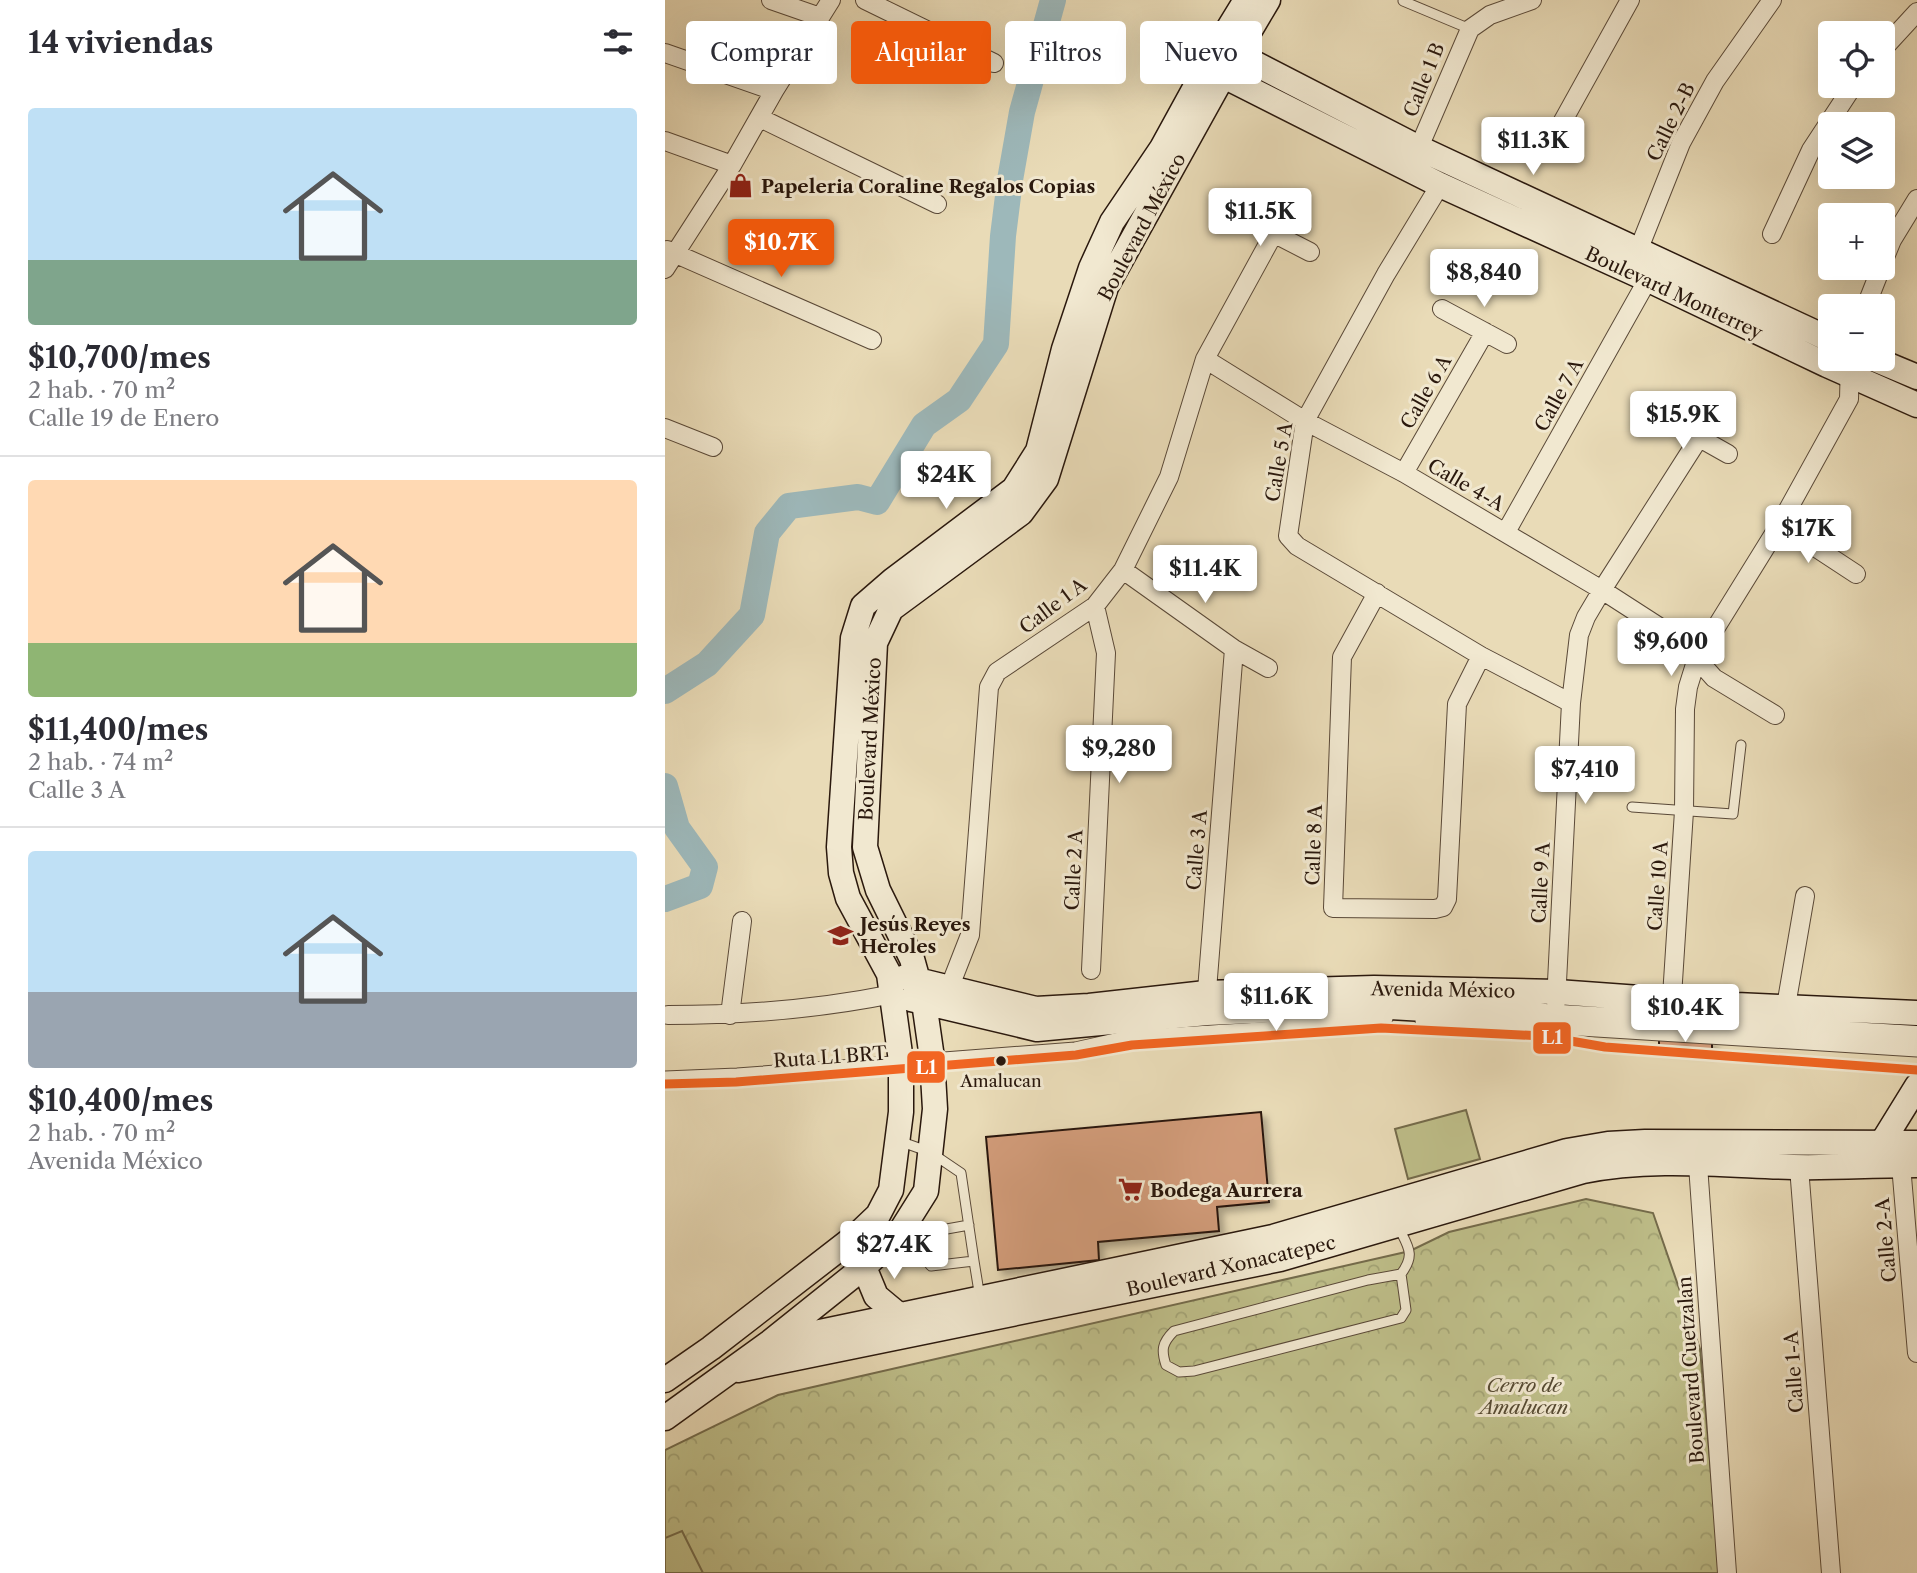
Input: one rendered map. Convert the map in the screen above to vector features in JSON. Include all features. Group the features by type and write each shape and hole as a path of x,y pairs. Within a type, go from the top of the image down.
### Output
{"street":[{"path":"771,0 820,17"},
{"path":"665,269 670,251 732,165 774,90 831,0"},
{"path":"865,0 994,63"},
{"name":"Boulevard México","path":"1237,21 1246,0"},
{"name":"Boulevard México","path":"1252,21 1268,0"},
{"name":"Calle 1 B","path":"1414,159 1470,29 1489,8 1532,0"},
{"path":"1559,128 1630,0"},
{"name":"Calle 2-B","path":"1641,276 1638,251 1681,143 1715,81 1772,0"},
{"path":"1895,36 1917,12"},
{"path":"665,53 774,90"},
{"name":"Boulevard Monterrey","path":"1262,82 1414,159 1638,251 1818,334"},
{"name":"Boulevard México","path":"711,1348 857,1236 878,1216 891,1190 901,1112 901,1065 891,984 848,898 841,873 839,847 853,638 863,606 893,580 1014,489 1038,451 1064,349 1091,268 1112,222 1205,84"},
{"name":"Boulevard México","path":"729,1372 864,1267 898,1234 926,1191 935,1109 932,1062 934,994 912,959 878,890 865,847 875,643 891,609 1021,513 1046,479 1106,287 1209,84"},
{"path":"1772,234 1811,150 1845,98"},
{"path":"760,118 937,204"},
{"path":"665,141 732,165"},
{"name":"Boulevard Monterrey","path":"1414,159 1440,185 1818,353"},
{"name":"Calle 5 A","path":"1440,185 1386,274 1305,421 1288,536 1297,546 1481,656 1571,703"},
{"path":"1895,235 1917,199"},
{"path":"1228,209 1310,252"},
{"name":"Calle 1 A","path":"934,994 963,957 969,934 989,687 997,672 1095,606 1123,570 1169,477 1205,359 1274,233"},
{"path":"670,251 872,341"},
{"name":"Calle 7 A","path":"1506,532 1643,288 1641,276"},
{"path":"1442,309 1507,344"},
{"name":"Calle 6 A","path":"1404,474 1485,332"},
{"name":"Calle 4-A","path":"1205,359 1305,421 1506,532 1602,590 1681,641 1714,678 1775,715"},
{"path":"1895,368 1917,377"},
{"name":"Calle 10 A","path":"1671,1012 1684,811 1685,709 1688,687 1697,658 1780,524 1849,399 1849,371"},
{"name":"Boulevard Monterrey","path":"1856,371 1917,405"},
{"path":"1657,414 1728,454"},
{"path":"665,428 713,447"},
{"name":"Calle 9 A","path":"1556,1004 1571,703 1579,635 1602,590 1699,438"},
{"path":"1780,524 1856,574"},
{"path":"1123,570 1234,649 1268,668"},
{"name":"Calle 8 A","path":"1377,593 1342,657 1333,908 1443,907 1447,899 1457,704 1481,656"},
{"name":"Calle 2 A","path":"1091,970 1106,653 1095,606"},
{"name":"Calle 3 A","path":"1206,1003 1234,649"},
{"path":"1786,1006 1805,896"},
{"path":"730,1015 742,921"},
{"path":"668,1015 730,1015 862,1001 891,984"},
{"name":"Avenida México","path":"891,984 934,994 1036,1009 1206,1003 1374,988 1671,1012 1917,1038"},
{"name":"Avenida México","path":"1671,1012 1786,1006 1917,1013"},
{"path":"1874,1154 1917,1086"},
{"name":"Boulevard Xonacatepec","path":"711,1348 769,1343 1273,1237 1567,1151 1608,1144 1645,1142 1874,1154"},
{"path":"1874,1154 1913,1151"},
{"name":"Calle 2-A","path":"1913,1151 1917,1353"},
{"name":"Boulevard Xonacatepec","path":"665,1418 729,1372 1280,1259 1583,1171 1643,1163 1799,1167 1874,1154"},
{"name":"Boulevard Cuetzalan","path":"1698,1165 1727,1573"},
{"name":"Calle 1-A","path":"1799,1167 1831,1573"},
{"path":"864,1267 876,1296 900,1316"},
{"path":"671,1376 711,1348"},
{"path":"671,1376 729,1372"}],"lane":[{"path":"1403,1 1470,29"},
{"path":"1632,807 1733,814 1741,745"},
{"name":"Ruta L1 BRT","path":"665,1076 901,1065 1075,1047 1129,1035 1380,1019 1917,1052"},
{"name":"Ruta L1 BRT","path":"932,1062 1076,1055 1132,1045 1381,1028 1542,1036 1605,1047 1917,1070"},
{"name":"Ruta L1 BRT","path":"665,1084 736,1082 864,1067"},
{"path":"897,1140 930,1152 961,1173 980,1299"},
{"path":"1398,1224 1411,1256 1401,1275 1406,1310 1401,1318 1179,1372 1167,1365 1162,1352 1164,1341 1174,1331 1367,1280 1401,1275"},
{"path":"969,1226 930,1232 924,1237 926,1260 931,1266 974,1261"}],"green space":[{"path":"1466,1110 1480,1159 1408,1179 1395,1129"},
{"name":"Cerro de Amalucan","path":"1586,1199 1653,1213 1700,1349 1720,1573 665,1573 665,1450 778,1395 1410,1251 1449,1232"},
{"path":"682,1531 703,1573 665,1573 665,1538"}],"building":[{"path":"1659,1038 1712,1041 1712,1050 1659,1047"},
{"name":"Bodega Aurrera","path":"1261,1112 1269,1202 1217,1207 1219,1231 1098,1242 1099,1260 998,1270 986,1137"}],"waterway":[{"path":"665,691 707,664 752,615 767,533 789,506 858,497 877,502 924,425 959,400 996,344 1003,236 1010,180 1022,112 1053,0"},
{"path":"665,786 677,828 705,867 700,886 665,899"}],"transit line":[{"name":"L1","path":"665,1084 736,1082 1076,1055 1132,1045 1381,1028 1542,1036 1605,1047 1917,1070"}],"place":[{"name":"Papeleria Coraline Regalos Copias","path":"741,186"},
{"name":"Jesús Reyes Heroles","path":"840,935"},
{"name":"Amalucan","path":"1001,1061"},
{"name":"Bodega Aurrera","path":"1130,1190"}]}
